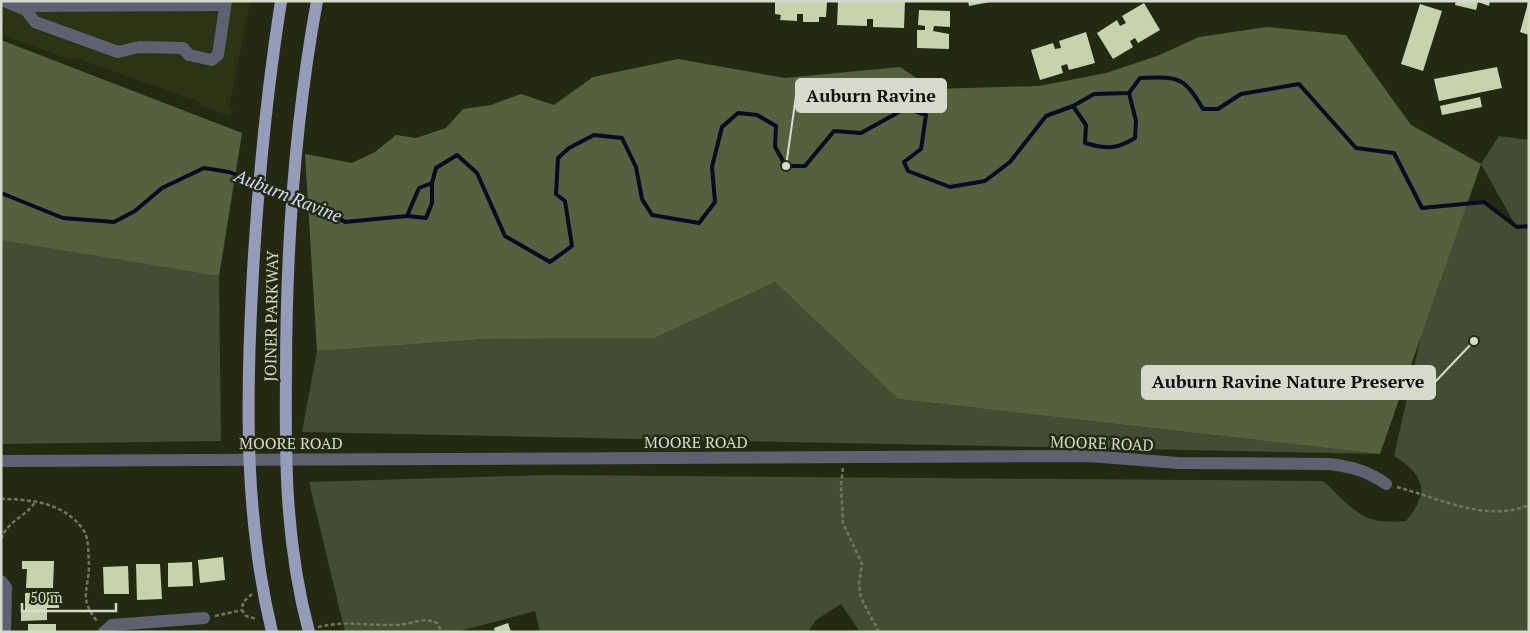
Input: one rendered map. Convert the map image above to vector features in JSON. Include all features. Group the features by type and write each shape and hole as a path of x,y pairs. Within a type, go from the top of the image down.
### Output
{"main road":[{"name":"JOINER PARKWAY","path":"272,632 263,591 253,527 249,459 249,345 255,225 262,140 281,1"},
{"name":"JOINER PARKWAY","path":"308,631 292,554 285,459 288,235 305,64 317,1"}],"street":[{"path":"4,1 26,10 35,22 118,52 139,47 183,48 189,55 212,60 218,55 226,3 30,6 26,10"},
{"name":"MOORE ROAD","path":"1,461 1089,456 1178,463 1330,464 1352,467 1371,474 1386,484"},
{"path":"1,581 6,587 4,632"},
{"path":"104,631 112,625 204,618"}],"path":[{"path":"843,457 843,523 862,564 859,583 861,598 879,632"},
{"path":"1386,484 1460,506 1495,513 1529,505"},
{"path":"1,499 36,501 62,511 84,531 89,564 84,596 87,607 104,631"},
{"path":"1,539 7,526 32,507 36,501"},
{"path":"263,591 248,596 243,602 242,610 246,616 254,619 268,615"},
{"path":"204,618 242,610"},
{"path":"308,631 334,623 393,626 426,620 437,623 442,632"}],"shaded area":[{"path":"1,1 250,1 229,108 233,110 230,116 199,105 200,102 73,57 72,60 2,35 5,27 1,26"},
{"path":"1267,27 1346,35 1411,125 1481,164 1380,454 898,399 775,282 655,338 487,339 317,351 305,154 352,163 375,152 396,135 416,138 446,128 463,109 491,105 521,94 554,105 593,77 678,59 785,78 900,67 933,89 1039,86 1106,73 1157,56 1199,37"},
{"path":"1,40 242,133 219,276 1,240"},
{"path":"1499,136 1529,140 1529,632 860,632 841,604 816,620 808,632 540,632 535,611 456,632 345,632 309,482 547,475 1323,481 1351,507 1368,518 1378,521 1406,521 1419,501 1421,485 1418,477 1412,470 1394,456 1450,206 1484,202 1516,226 1481,164"},
{"path":"1,218 219,276 221,441 1,444"},
{"path":"775,282 898,399 1380,454 302,432 317,351 487,339 655,338"}],"building":[{"path":"775,1 827,1 826,17 819,17 819,22 803,22 803,14 797,14 797,21 780,20 781,15 775,14"},
{"path":"838,1 905,1 904,28 873,27 873,19 867,19 867,26 837,25"},
{"path":"968,1 990,1 990,2 969,6"},
{"path":"1456,1 1490,1 1489,6 1478,2 1476,10 1455,5"},
{"path":"1144,3 1160,30 1138,43 1135,38 1130,41 1133,47 1113,59 1097,33 1117,20 1120,26 1126,23 1122,16"},
{"path":"1529,3 1529,35 1520,32"},
{"path":"1420,4 1442,11 1423,71 1401,64"},
{"path":"919,10 950,11 950,27 934,26 933,31 949,34 949,49 917,48 917,30 925,30 925,26 918,25"},
{"path":"1086,32 1095,63 1069,70 1067,64 1061,66 1063,73 1040,80 1031,50 1053,43 1055,49 1061,48 1059,41"},
{"path":"1497,67 1502,88 1439,101 1434,79"},
{"path":"1480,97 1482,107 1442,115 1440,106"},
{"path":"223,557 225,580 200,583 198,560"},
{"path":"22,561 54,561 53,588 26,588 27,569 22,569"},
{"path":"192,562 193,586 168,587 168,563"},
{"path":"136,564 160,564 162,599 137,600"},
{"path":"128,566 129,594 104,594 103,567"},
{"path":"59,592 59,608 47,608 47,620 21,621 21,611 25,610 25,593"},
{"path":"508,623 511,632 495,632 494,628"},
{"path":"28,624 56,624 56,632 28,632"}],"waterway":[{"name":"Auburn Ravine","path":"1,193 63,218 114,222 135,211 162,188 204,168 229,172 317,205 345,222 407,216 419,188 432,183 436,168 457,155 477,173 505,236 550,262 572,246 565,201 556,194 558,158 569,148 594,135 622,138 636,167 642,199 652,215 699,223 715,202 712,167 722,127 738,113 757,115 776,126 775,147 786,166 805,166 834,131 861,133 906,108 926,115 921,149 904,162 908,171 950,187 985,181 1010,162 1046,116 1073,106 1094,94 1129,93 1140,78 1171,78 1184,84 1203,109 1218,109 1241,94 1299,84 1356,148 1394,153 1422,208 1484,202 1517,227 1529,226"},
{"path":"1073,106 1086,125 1085,143 1105,147 1122,145 1135,138 1136,121 1129,93"},
{"path":"407,216 426,218 432,203 432,183"}],"place":[{"name":"Auburn Ravine","path":"786,166"},
{"name":"Auburn Ravine Nature Preserve","path":"1474,341"}]}
